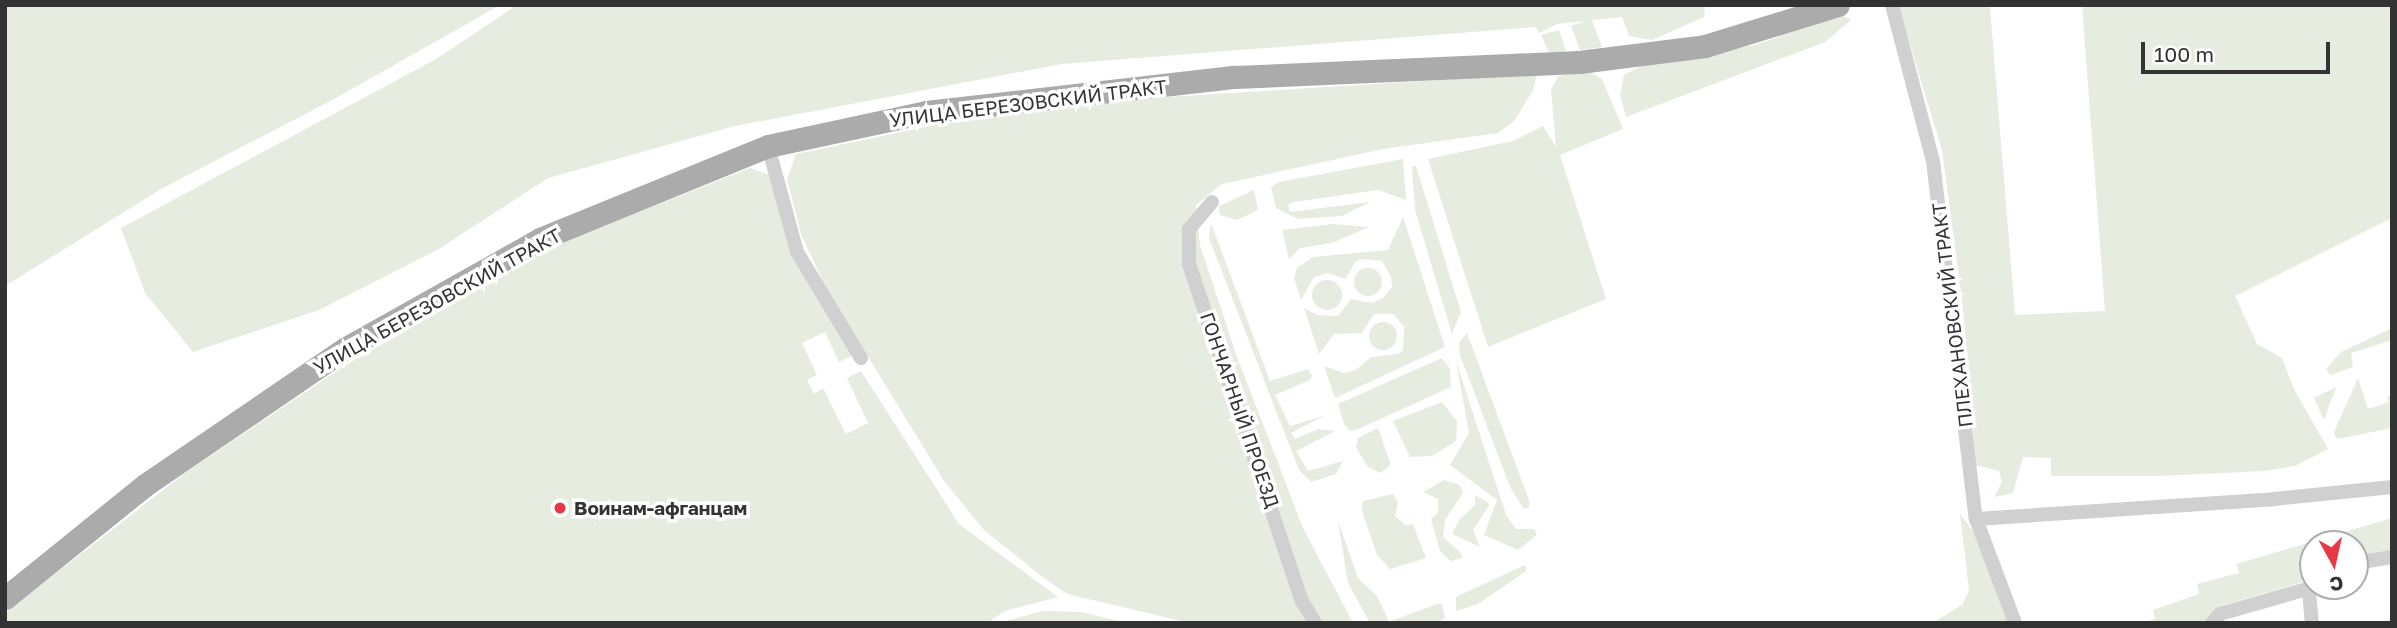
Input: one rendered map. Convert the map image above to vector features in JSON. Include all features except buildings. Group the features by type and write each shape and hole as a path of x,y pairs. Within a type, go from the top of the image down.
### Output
{"main road":[{"name":"УЛИЦА БЕРЕЗОВСКИЙ ТРАКТ","path":"5,598 145,485 346,348 540,239 768,146 926,112 1235,77 1579,62 1705,46 1838,5"}],"street":[{"name":"ПЛЕХАНОВСКИЙ ТРАКТ","path":"1892,5 1933,161 1976,519 2015,623"},
{"path":"768,146 797,252 861,358"},
{"name":"ГОНЧАРНЫЙ ПРОЕЗД","path":"1212,202 1189,229 1189,264 1302,601 1315,623"},
{"path":"1976,519 2274,499 2392,487"},
{"path":"2369,561 2392,557"},
{"path":"2212,623 2220,614 2254,602 2299,591"},
{"path":"2312,623 2313,600"}],"shaded area":[{"path":"5,5 500,5 336,98 161,189 5,286"},
{"path":"517,5 1715,5 1705,7 1704,17 1652,40 1629,36 1622,17 1592,20 1602,47 1580,50 1571,26 1585,21 1557,24 1539,33 1536,27 1062,64 735,126 548,178 439,249 319,310 193,352 145,293 121,228 436,59"},
{"path":"1898,5 1990,7 2015,315 2105,311 2082,5 2392,5 2392,218 2235,296 2257,344 2282,358 2294,389 2328,449 2295,466 2265,471 2159,476 2051,476 2051,458 2023,457 2013,493 1994,497 2002,482 1999,471 1975,465 1963,307 1942,150"},
{"path":"1841,15 1851,20 1825,42 1626,117 1620,95 1624,75 1643,65 1755,45"},
{"path":"1559,30 1566,51 1549,53 1541,35"},
{"path":"1590,72 1602,79 1623,129 1560,155 1606,299 1488,347 1428,159 1513,141 1543,126 1556,147 1551,90 1558,76"},
{"path":"1537,74 1533,90 1515,120 1498,133 1383,149 1222,184 1196,205 1200,245 1236,354 1303,528 1353,623 1190,623 1067,594 1040,575 984,530 944,481 825,286 801,234 787,179 796,154 940,124 1119,100"},
{"path":"1403,159 1406,200 1378,190 1294,202 1288,205 1290,212 1370,202 1342,216 1298,219 1276,208 1271,187 1279,182"},
{"path":"1412,166 1416,166 1461,312 1452,334 1415,210"},
{"path":"750,168 770,175 790,254 854,355 839,362 825,332 802,343 817,375 807,380 814,394 823,388 846,434 868,423 847,378 861,371 959,524 1058,597 1005,611 987,623 5,623 5,613 185,473 346,365 556,245"},
{"path":"1254,190 1258,210 1237,220 1220,215 1219,206"},
{"path":"1403,217 1445,347 1335,398 1324,366 1344,373 1356,370 1371,357 1398,354 1403,350 1404,327 1394,314 1374,314 1362,333 1334,334 1319,354 1304,308 1317,315 1338,316 1351,299 1372,303 1383,298 1392,287 1391,277 1382,261 1363,259 1355,262 1346,279 1328,273 1314,277 1301,300 1294,278 1297,268 1313,257 1388,250"},
{"path":"1211,223 1270,381 1308,369 1312,375 1310,380 1275,395 1290,426 1326,415 1291,433 1295,439 1318,429 1335,431 1296,451 1308,471 1343,461 1336,474 1311,482 1299,470 1209,238"},
{"path":"1333,224 1369,227 1332,243 1300,248 1289,259 1282,230"},
{"path":"1368,268 1378,272 1382,282 1378,292 1368,296 1358,292 1354,282 1358,272"},
{"path":"1327,280 1333,281 1341,289 1341,301 1333,309 1327,310 1321,309 1313,301 1312,295 1313,289 1321,281"},
{"path":"1383,322 1393,326 1397,336 1393,346 1383,350 1373,346 1369,336 1373,326"},
{"path":"2392,328 2392,340 2351,353 2353,367 2330,375 2326,369 2341,352"},
{"path":"1467,333 1529,500 1529,508 1523,508 1510,487 1460,355 1459,342"},
{"path":"1442,358 1450,369 1451,387 1356,430 1350,431 1344,424 1338,404"},
{"path":"1456,361 1506,515 1516,529 1534,529 1537,535 1518,550 1484,535 1497,500 1450,465 1469,433"},
{"path":"2358,378 2368,409 2389,402 2387,397 2392,395 2392,428 2337,439 2334,432"},
{"path":"2336,387 2324,420 2314,398"},
{"path":"1442,402 1457,421 1456,441 1432,456 1410,457 1393,421"},
{"path":"1378,428 1391,465 1380,473 1367,466 1356,447 1358,438"},
{"path":"1444,480 1460,485 1463,493 1445,520 1443,537 1461,553 1462,558 1451,561 1440,551 1431,519 1438,513 1438,499 1423,492"},
{"path":"1393,494 1398,502 1395,516 1405,525 1413,524 1426,558 1390,569 1377,555 1362,511 1363,501"},
{"path":"1475,495 1490,504 1473,530 1480,547 1452,534 1460,519 1475,505"},
{"path":"1960,514 1977,536 2010,623 1933,623 1962,605 1969,590"},
{"path":"2392,518 2392,551 2369,555 2369,530 2351,530"},
{"path":"1338,521 1358,578 1377,596 1389,622 1437,604 1442,604 1445,618 1436,623 1370,623 1348,583"},
{"path":"2299,545 2299,583 2224,605 2203,623 2142,623 2155,619 2153,610 2199,594 2197,584 2239,573 2236,564"},
{"path":"1525,565 1526,571 1478,604 1456,611 1456,597"},
{"path":"1042,611 1081,612 1128,623 999,623"}],"place":[{"name":"Воинам-афганцам","path":"560,508"}]}
